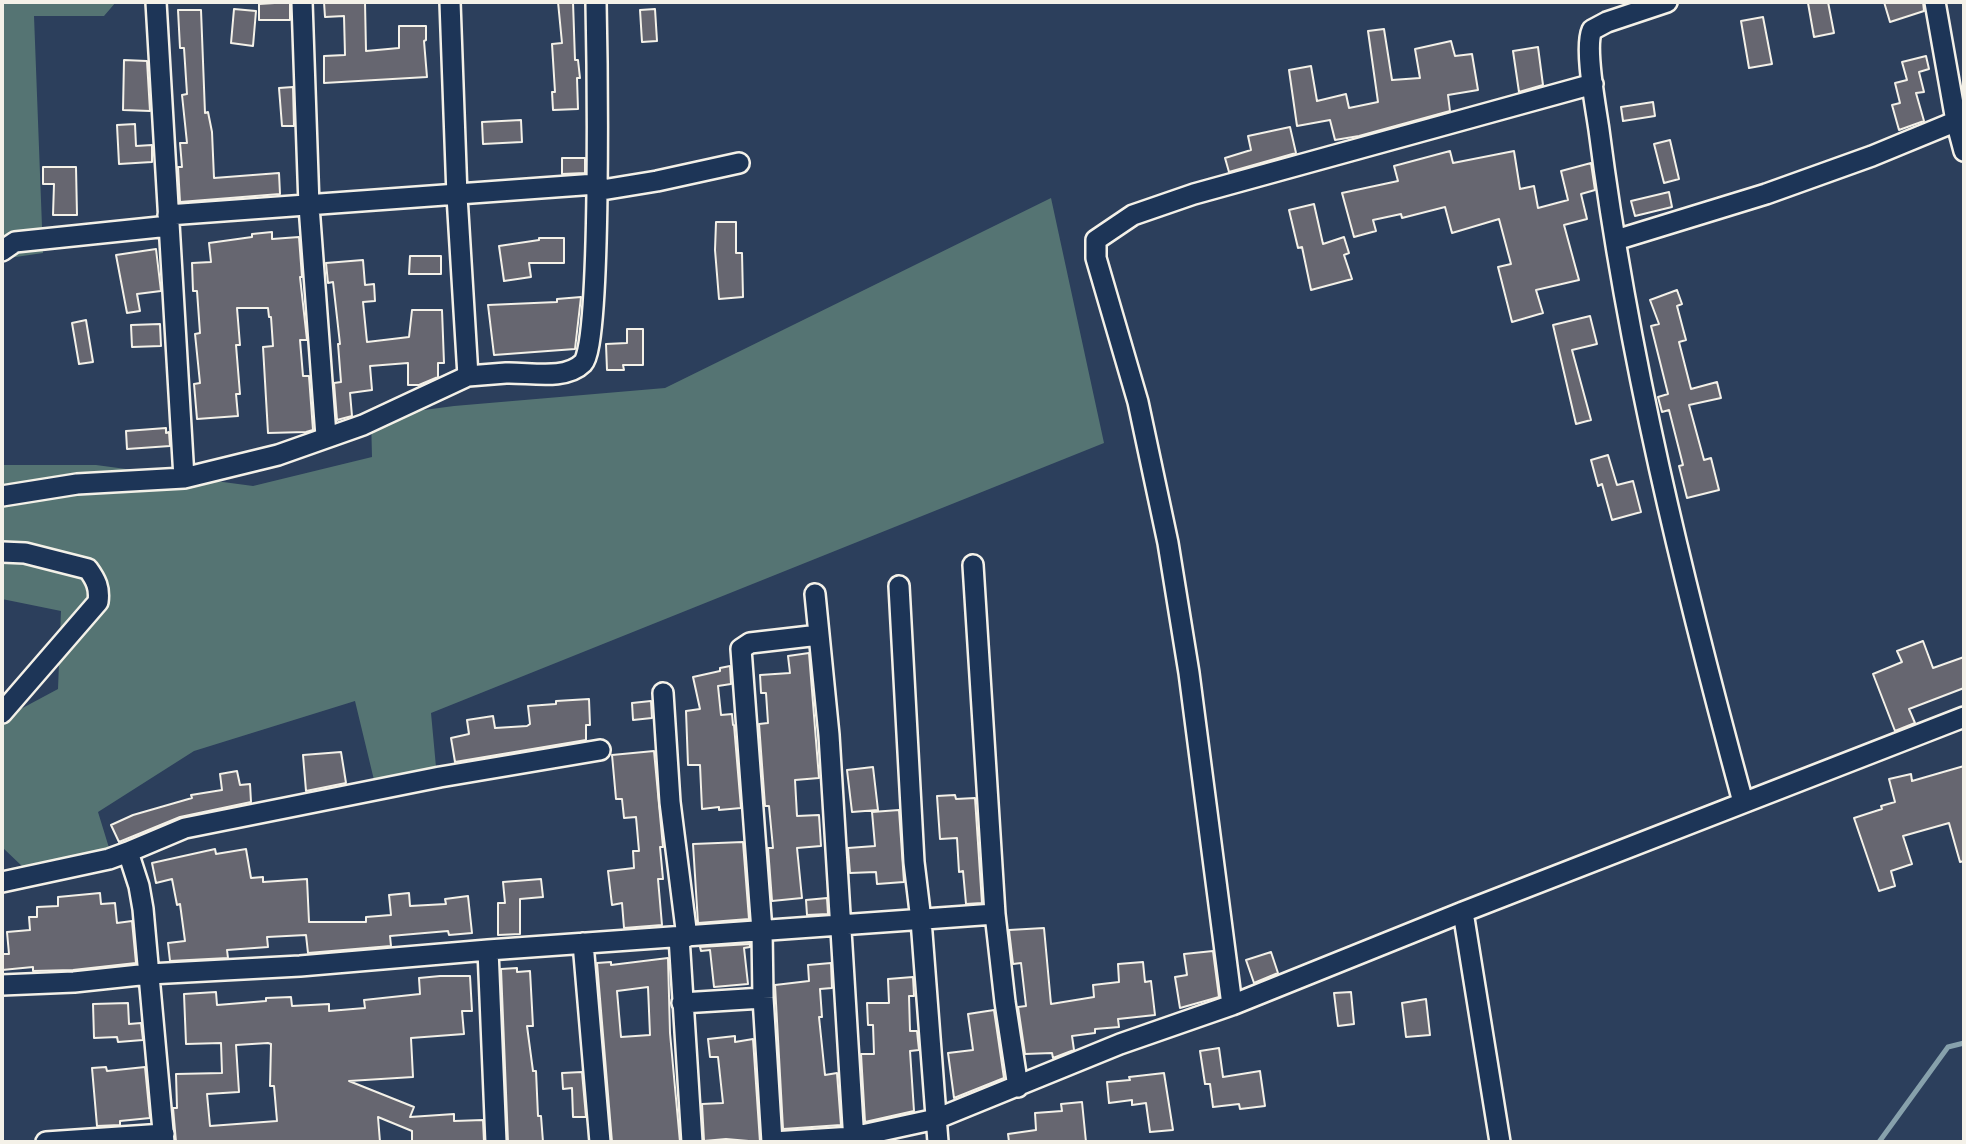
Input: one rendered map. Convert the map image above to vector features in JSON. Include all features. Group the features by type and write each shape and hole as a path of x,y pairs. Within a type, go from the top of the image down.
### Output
{"street":[{"path":"156,2 184,478"},
{"path":"302,2 309,206 326,436"},
{"path":"450,2 457,196 468,376"},
{"path":"2,496 77,484 184,478 313,444 326,436 363,425 468,376 560,373 577,368 586,361 590,349 594,308 598,78 596,2"},
{"path":"1667,2 1607,22 1592,30 1589,39 1593,84 1640,381 1713,694 1743,802"},
{"path":"1935,2 1960,119 1964,151"},
{"path":"1232,1005 1189,673 1168,543 1138,402 1096,258 1096,240 1133,215 1194,194 1593,84"},
{"path":"1616,240 1766,194 1872,156 1960,119"},
{"path":"2,250 15,242 168,221 222,210 596,188 657,181 739,163"},
{"path":"2,552 25,553 88,569 97,583 99,594 98,602 2,713"},
{"path":"973,565 995,914 1018,1087"},
{"path":"899,586 915,862 938,1142"},
{"path":"815,594 829,735 853,1140"},
{"path":"819,635 750,643 741,649 762,931 763,998 772,1142 853,1140 936,1119 1120,1044 1232,1005 1964,717"},
{"path":"663,693 683,937 682,1003 692,1142"},
{"path":"2,882 109,859 185,828 440,776 600,750"},
{"path":"46,1142 164,1138 139,886 128,852"},
{"path":"1463,912 1500,1142"},
{"path":"2,985 300,966 995,914"},
{"path":"583,943 600,1142"},
{"path":"488,950 496,1142"},
{"path":"682,1003 763,998"}],"green space":[{"path":"2,2 116,2 104,16 34,16 43,253 2,259"},
{"path":"1051,198 1104,443 431,713 436,767 374,780 355,701 194,751 98,812 110,851 24,868 2,847 2,719 58,689 61,611 2,599 2,465 96,465 253,486 372,457 371,417 454,406 665,388"}],"building":[{"path":"290,2 290,20 259,20 259,4"},
{"path":"324,2 365,2 366,51 399,48 399,26 426,26 424,41 427,77 324,83 324,56 345,55 344,16 325,17"},
{"path":"558,2 573,2 575,60 578,60 580,78 577,78 578,109 553,110 552,92 555,92 552,44 562,43"},
{"path":"1828,2 1834,33 1814,37 1808,3"},
{"path":"1884,2 1923,2 1924,11 1890,22"},
{"path":"234,9 256,11 253,46 231,43"},
{"path":"655,9 657,41 642,42 640,10"},
{"path":"178,10 201,10 205,113 208,112 212,132 214,178 279,173 280,194 180,202 180,143 187,143 182,95 187,94"},
{"path":"1763,17 1772,64 1749,68 1741,21"},
{"path":"1384,29 1392,80 1420,78 1415,49 1451,41 1455,56 1472,54 1478,90 1448,95 1450,111 1359,136 1335,140 1330,120 1297,126 1289,70 1311,66 1317,101 1346,94 1349,108 1378,102 1368,31"},
{"path":"1538,47 1543,85 1519,92 1513,51"},
{"path":"1926,56 1929,69 1919,72 1924,92 1916,93 1924,121 1899,130 1892,105 1900,103 1895,83 1907,80 1902,62"},
{"path":"124,60 147,61 150,111 123,110"},
{"path":"293,87 294,126 282,126 279,88"},
{"path":"1653,102 1655,116 1623,121 1621,107"},
{"path":"521,120 522,142 483,144 482,122"},
{"path":"135,124 136,146 152,145 152,162 119,164 117,125"},
{"path":"1290,127 1296,153 1229,172 1225,158 1251,150 1248,136"},
{"path":"1670,140 1679,179 1664,183 1654,144"},
{"path":"1450,151 1453,163 1514,151 1520,189 1534,186 1538,208 1568,200 1561,171 1591,163 1595,190 1581,194 1587,219 1564,225 1579,280 1536,290 1543,313 1512,322 1498,267 1511,264 1499,219 1452,233 1445,207 1402,218 1401,214 1373,220 1376,231 1354,237 1342,193 1398,181 1394,166"},
{"path":"562,158 585,158 585,173 562,174"},
{"path":"43,167 76,167 77,215 53,215 54,184 43,184"},
{"path":"1669,192 1672,207 1635,216 1631,201"},
{"path":"1314,204 1323,244 1344,237 1349,253 1344,255 1352,279 1311,290 1302,247 1298,248 1289,210"},
{"path":"716,222 736,222 736,253 742,253 743,297 719,299"},
{"path":"272,232 272,239 299,237 300,277 307,340 300,340 303,376 309,376 313,430 306,432 268,433 263,347 273,346 268,308 237,308 240,345 236,345 240,394 236,394 238,416 197,419 194,384 200,383 195,334 200,333 197,291 193,291 192,263 211,262 209,243"},
{"path":"539,238 564,238 564,263 529,263 531,277 504,281 499,246"},
{"path":"156,249 161,291 137,294 140,311 127,313 116,255"},
{"path":"410,256 441,256 441,274 409,274"},
{"path":"363,260 365,285 374,284 375,301 363,302 367,342 409,337 412,310 442,310 444,363 438,363 438,377 419,385 408,385 408,363 370,366 372,390 350,393 352,416 337,420 334,383 341,382 340,344 333,282 328,283 326,263"},
{"path":"1677,290 1682,304 1677,306 1686,340 1679,342 1691,389 1717,382 1721,398 1689,405 1704,460 1711,458 1719,490 1687,498 1679,466 1683,465 1669,410 1662,412 1658,397 1668,394 1651,326 1659,324 1650,300"},
{"path":"581,297 575,349 494,355 488,305 557,302 557,299"},
{"path":"1590,316 1597,344 1572,350 1591,420 1576,424 1553,325"},
{"path":"86,320 93,362 79,364 72,323"},
{"path":"160,324 161,346 132,347 131,325"},
{"path":"627,329 643,329 643,365 623,365 624,370 607,370 606,344 627,343"},
{"path":"166,428 170,446 127,449 126,431"},
{"path":"1608,455 1617,485 1633,481 1641,512 1612,520 1602,484 1598,486 1591,460"},
{"path":"1923,641 1933,668 1964,657 1964,688 1909,709 1915,723 1895,731 1873,674 1902,662 1897,651"},
{"path":"809,653 819,778 795,780 797,816 819,815 821,846 797,848 802,898 772,901 768,848 773,848 769,806 765,806 759,724 768,723 766,693 761,693 760,675 790,673 788,656"},
{"path":"730,666 731,684 718,686 721,715 732,714 741,808 702,809 700,765 688,765 686,711 700,709 693,677"},
{"path":"589,699 590,725 586,725 586,740 455,762 451,738 469,734 467,720 493,716 495,728 527,726 530,724 528,706"},
{"path":"651,701 652,718 633,720 632,703"},
{"path":"654,751 663,847 660,847 663,879 658,879 662,925 624,928 622,903 612,905 608,871 634,868 633,851 639,851 636,817 624,818 622,799 616,799 612,755"},
{"path":"341,752 346,783 306,791 303,755"},
{"path":"1964,766 1964,861 1960,862 1949,823 1903,836 1912,864 1891,871 1895,886 1879,891 1854,818 1895,802 1889,779 1911,774 1912,781"},
{"path":"873,767 878,810 852,812 847,770"},
{"path":"237,771 240,785 250,784 251,802 180,817 119,842 111,825 133,815 192,798 191,795 222,790 220,774"},
{"path":"955,795 956,799 975,798 982,903 966,904 963,871 959,872 957,838 940,839 937,796"},
{"path":"899,810 904,882 877,884 876,872 850,873 848,848 875,846 872,812"},
{"path":"743,842 749,919 698,923 693,844"},
{"path":"215,849 216,854 246,849 251,878 263,877 263,882 307,879 309,922 366,922 366,917 391,915 389,895 409,893 410,906 446,904 445,899 468,896 472,933 449,935 448,931 390,936 391,946 308,953 306,935 267,937 268,947 227,950 228,958 170,961 168,943 185,941 180,904 177,905 172,879 156,883 152,863"},
{"path":"541,879 543,897 520,899 520,934 498,935 498,903 505,903 503,882"},
{"path":"100,893 101,904 115,903 117,923 132,921 136,963 73,970 33,971 33,967 2,970 2,954 9,954 7,932 30,930 29,917 37,917 37,907 58,906 58,897"},
{"path":"827,898 828,914 807,915 806,900"},
{"path":"1044,928 1051,1004 1094,997 1093,985 1119,982 1118,964 1143,962 1145,982 1151,981 1155,1015 1118,1019 1119,1027 1095,1029 1095,1033 1072,1036 1074,1050 1053,1058 1052,1053 1025,1054 1018,1007 1026,1006 1021,963 1013,964 1009,930"},
{"path":"750,944 750,947 744,948 748,984 714,987 710,950 701,951 700,947"},
{"path":"1213,951 1219,997 1180,1008 1175,977 1187,975 1184,954"},
{"path":"1271,952 1278,973 1254,983 1246,960"},
{"path":"668,958 670,1033 680,1142 612,1142 597,963 611,962 611,965","holes":["648,987 650,1035 621,1037 617,991"]},
{"path":"831,963 832,988 820,989 822,1017 819,1017 825,1075 837,1073 841,1125 783,1129 775,985 809,981 808,965"},
{"path":"517,968 517,972 530,971 533,1026 527,1026 533,1071 536,1071 538,1116 541,1116 543,1142 508,1142 501,969"},
{"path":"470,976 472,1011 462,1011 464,1034 411,1038 413,1077 349,1081 414,1107 410,1117 454,1114 454,1121 483,1120 484,1142 412,1142 412,1131 378,1117 380,1142 176,1142 173,1108 177,1108 176,1074 222,1073 221,1043 186,1044 184,994 216,992 217,1005 291,997 292,1006 329,1004 329,1011 365,1008 364,1000 420,994 419,978","holes":["271,1044 270,1086 274,1086 277,1121 210,1126 207,1094 239,1092 236,1045"]},
{"path":"913,977 914,996 909,996 910,1031 917,1031 919,1050 910,1051 914,1111 865,1122 861,1054 874,1054 873,1025 868,1025 867,1003 889,1003 888,979"},
{"path":"1351,992 1354,1024 1338,1026 1334,993"},
{"path":"1426,999 1430,1035 1406,1037 1402,1003"},
{"path":"128,1003 129,1024 141,1023 143,1040 118,1042 117,1037 94,1038 93,1004"},
{"path":"994,1010 1004,1078 954,1098 948,1053 973,1050 968,1014"},
{"path":"735,1036 735,1042 753,1039 760,1142 726,1139 704,1141 702,1104 723,1103 718,1057 710,1057 708,1039"},
{"path":"1219,1048 1223,1077 1260,1071 1265,1106 1240,1109 1239,1104 1213,1107 1210,1084 1205,1084 1200,1051"},
{"path":"106,1067 107,1071 145,1067 150,1118 120,1121 120,1125 97,1126 92,1068"},
{"path":"582,1072 586,1117 573,1117 572,1088 563,1089 562,1073"},
{"path":"1164,1073 1173,1130 1150,1132 1146,1103 1132,1105 1132,1100 1109,1103 1107,1082"},
{"path":"1082,1102 1086,1142 1009,1142 1008,1134 1036,1130 1035,1113 1062,1111 1061,1104"}],"waterway":[{"path":"1879,1142 1948,1047 1964,1043"}]}
